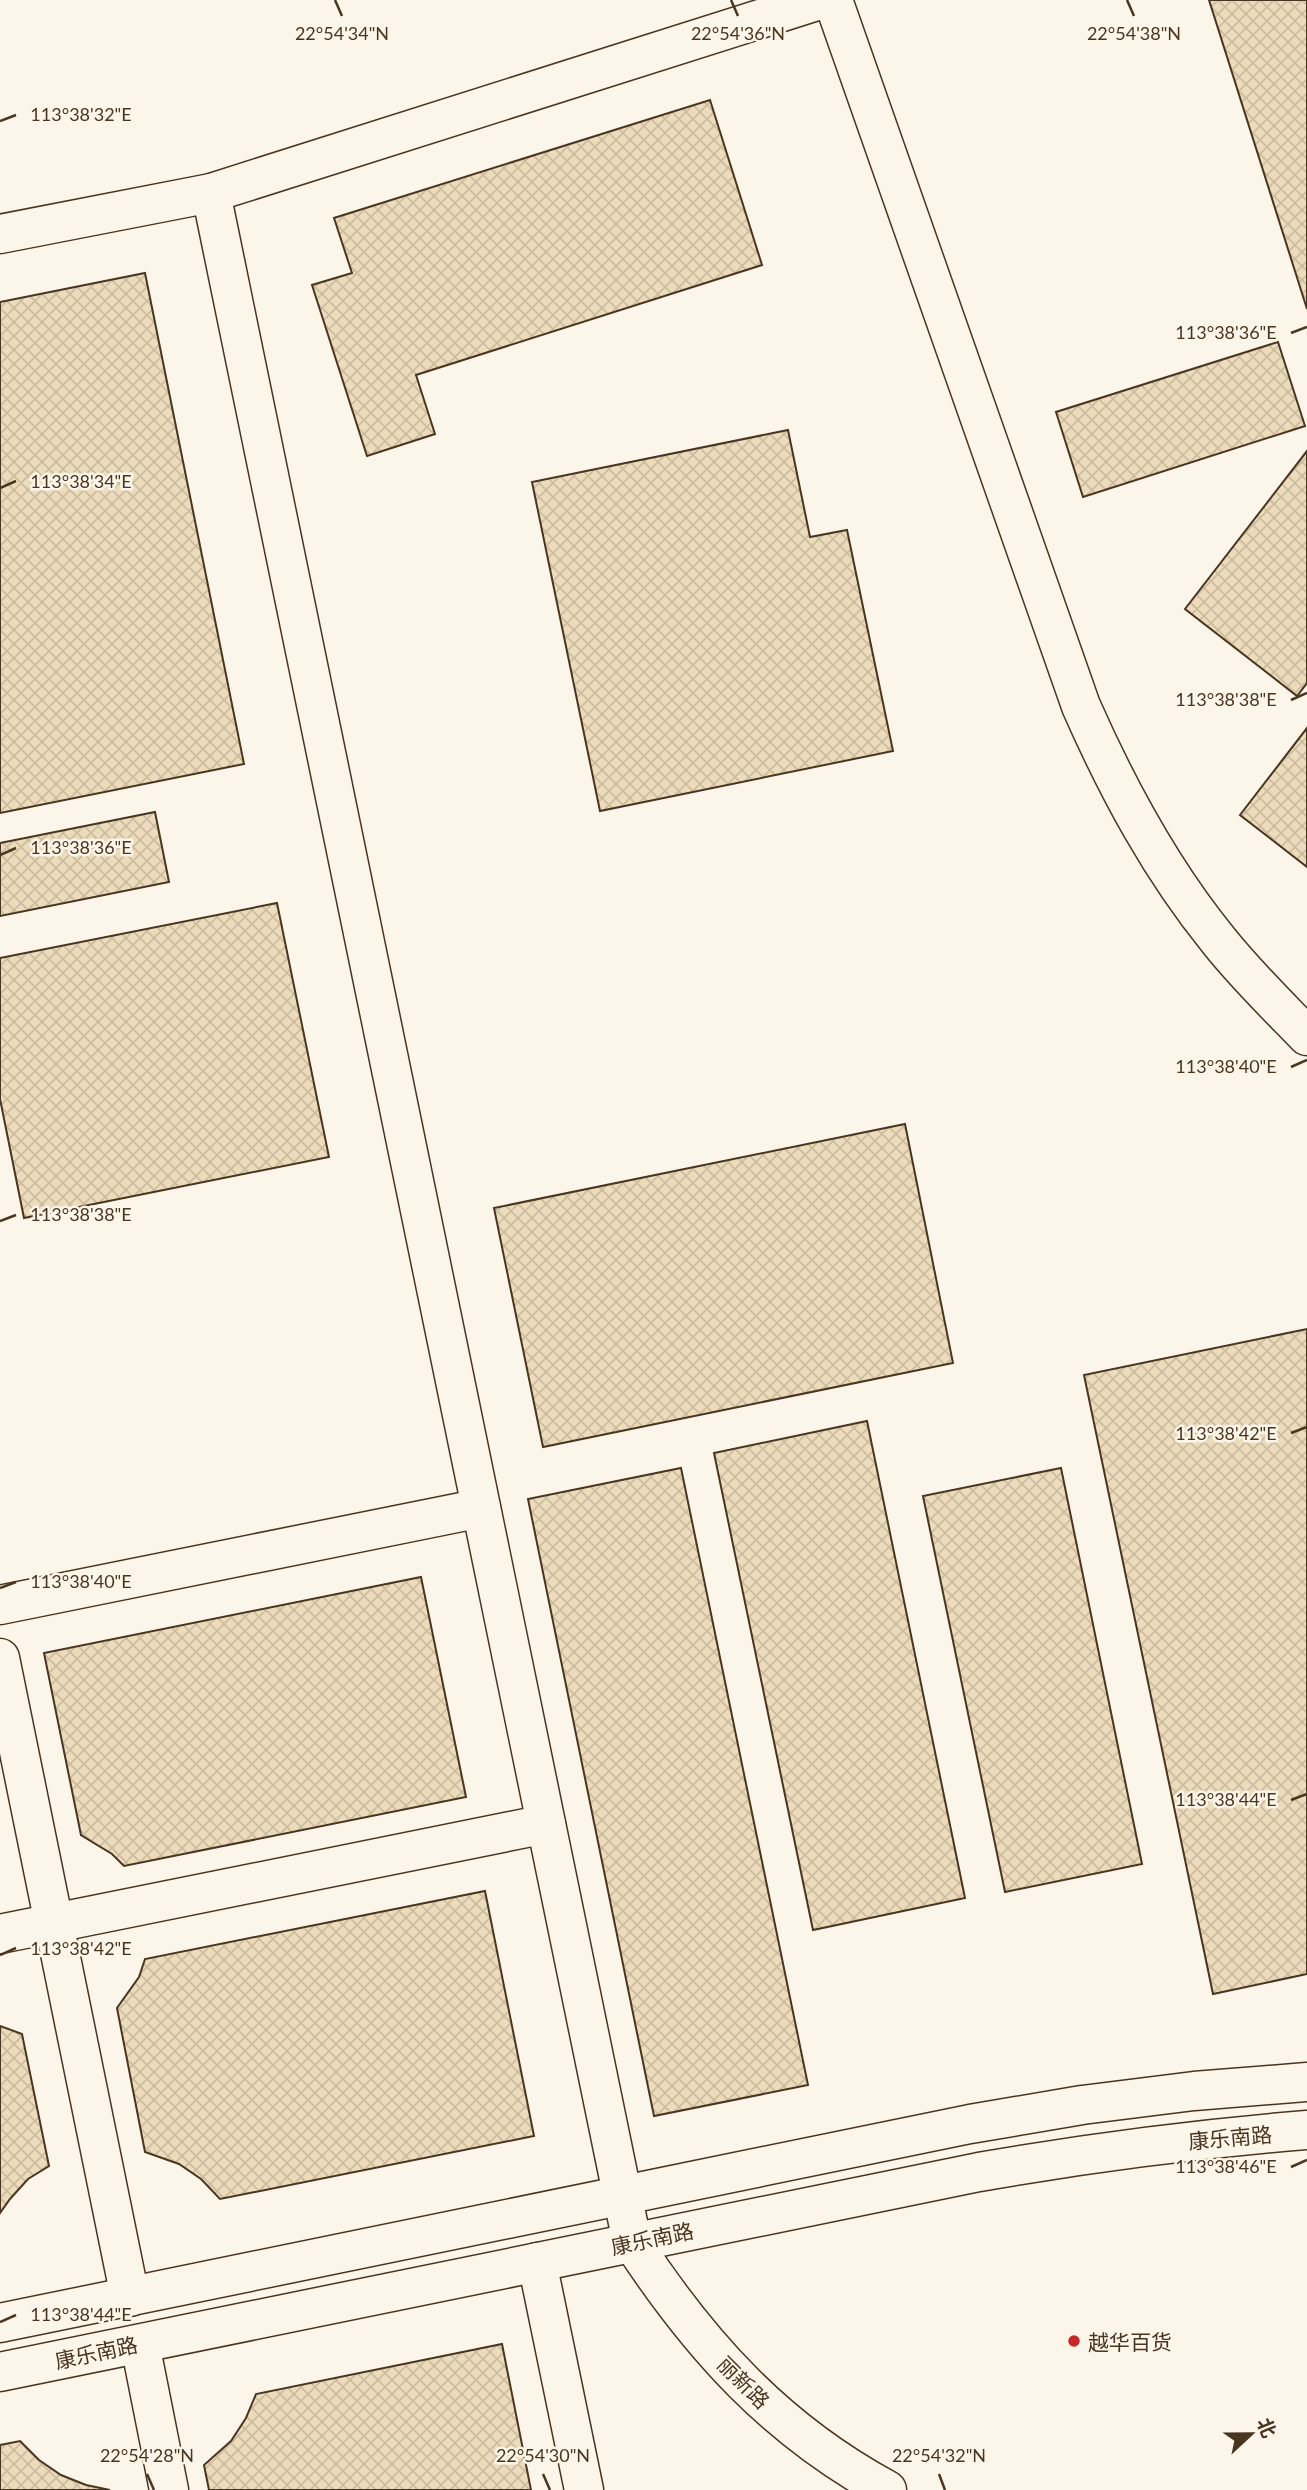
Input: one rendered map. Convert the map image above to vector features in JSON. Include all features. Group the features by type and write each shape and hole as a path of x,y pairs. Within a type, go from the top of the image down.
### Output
{"street":[{"path":"0,234 211,193 820,0"},
{"path":"833,0 1081,706 1138,823 1176,884 1219,942 1307,1036"},
{"path":"211,193 632,2242"},
{"path":"0,1605 481,1508"},
{"path":"0,1658 130,2297"},
{"path":"0,1934 546,1824"},
{"path":"0,2323 970,2124 1082,2105 1194,2091 1307,2082"},
{"name":"康乐南路","path":"0,2372 979,2172 1075,2155 1199,2138 1307,2130"},
{"name":"丽新路","path":"632,2242 663,2290 698,2335 736,2376 778,2415 822,2450 887,2490"},
{"path":"537,2262 584,2490"},
{"path":"139,2343 169,2490"}],"building":[{"path":"1209,0 1307,0 1307,309"},
{"path":"710,100 762,265 416,375 435,434 367,456 312,285 352,273 334,218"},
{"path":"145,273 244,764 0,813 0,302"},
{"path":"1278,342 1305,426 1083,497 1056,412"},
{"path":"788,430 810,537 847,530 893,751 600,811 532,482"},
{"path":"1307,451 1307,683 1297,696 1185,609"},
{"path":"1307,728 1307,867 1240,815"},
{"path":"155,812 169,882 0,916 0,843"},
{"path":"277,903 329,1157 24,1218 0,1099 0,958"},
{"path":"905,1124 953,1363 543,1447 494,1208"},
{"path":"1307,1329 1307,1974 1213,1994 1084,1375"},
{"path":"867,1421 965,1898 813,1930 714,1453"},
{"path":"681,1468 808,2085 654,2116 528,1499"},
{"path":"1061,1468 1142,1864 1005,1892 923,1496"},
{"path":"421,1577 466,1797 124,1866 112,1854 81,1835 44,1653"},
{"path":"485,1891 534,2136 220,2199 201,2179 179,2164 145,2152 117,2008 139,1977 145,1959"},
{"path":"0,2026 22,2034 49,2166 28,2179 0,2213"},
{"path":"502,2344 531,2490 209,2490 204,2465 231,2441 246,2418 256,2394"},
{"path":"20,2441 39,2460 61,2475 86,2485 110,2490 0,2490 0,2445"}],"place":[{"name":"越华百货","path":"1074,2341"}]}
